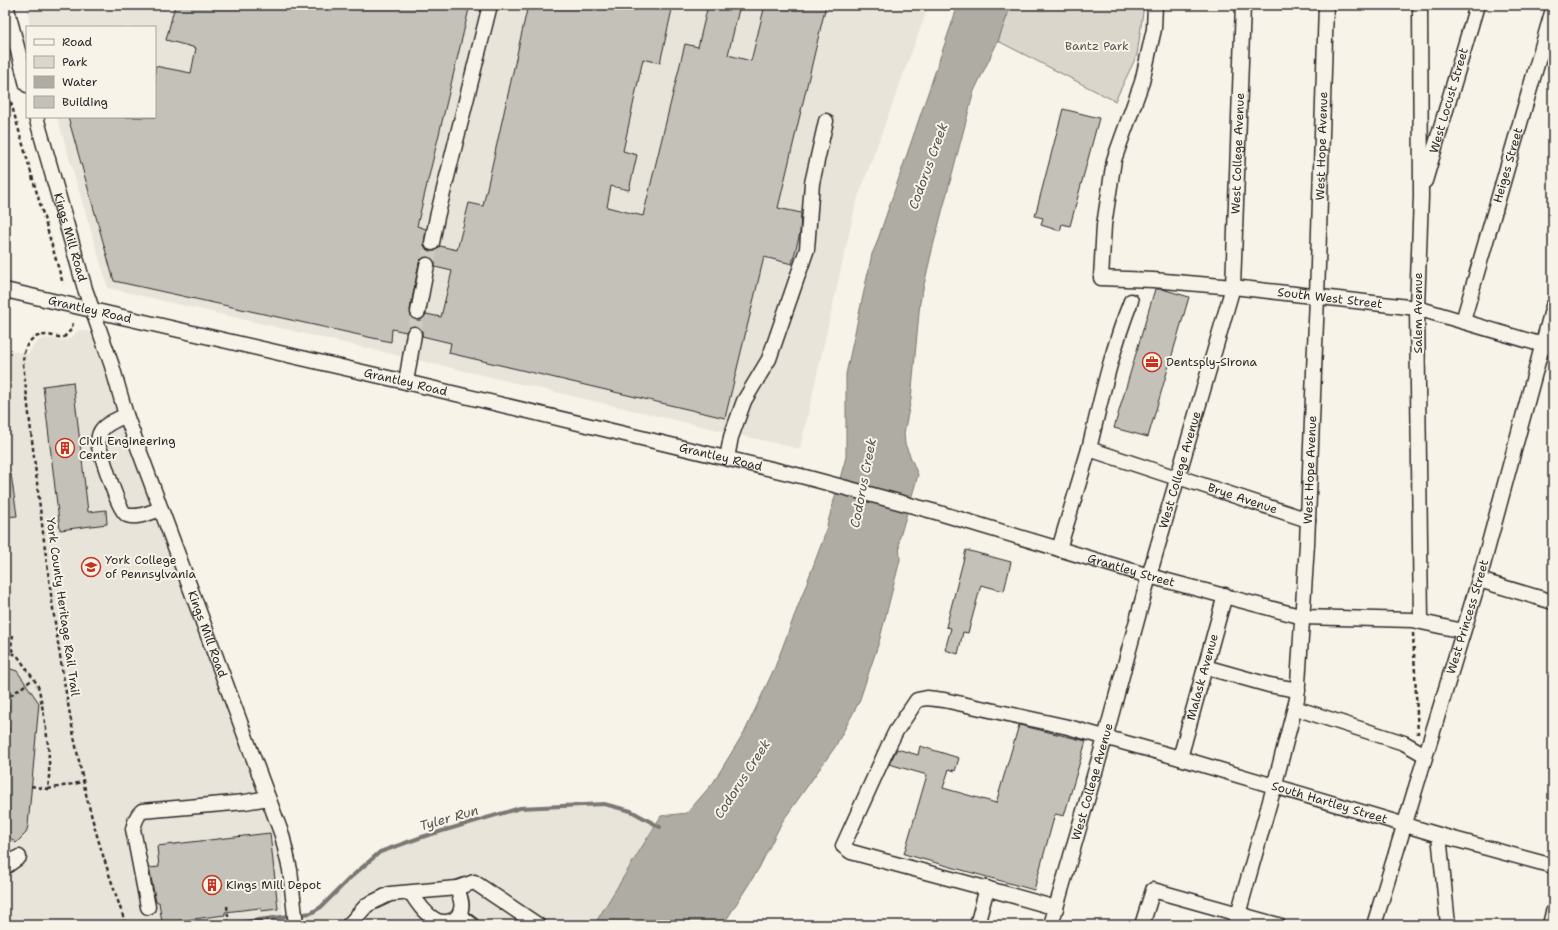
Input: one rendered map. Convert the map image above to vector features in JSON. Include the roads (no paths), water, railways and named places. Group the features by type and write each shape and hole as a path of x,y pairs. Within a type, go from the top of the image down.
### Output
{"street":[{"path":"6,5 26,81"},
{"path":"432,244 437,218 490,5"},
{"name":"South West Street","path":"1155,5 1154,30 1142,82 1114,160 1104,225 1101,278 1233,287 1417,308 1547,346"},
{"name":"West College Avenue","path":"1051,925 1105,738 1149,576 1233,287 1243,5"},
{"name":"West Hope Avenue","path":"1237,920 1274,787 1298,690 1308,520 1326,5"},
{"name":"Salem Avenue","path":"1417,620 1417,308 1421,196 1420,5"},
{"name":"West Locust Street","path":"1421,196 1476,5"},
{"name":"Heiges Street","path":"1463,321 1553,9"},
{"name":"Kings Mill Road","path":"36,118 85,290 112,366 126,415 282,835 290,870 296,925"},
{"path":"727,458 731,437 744,401 769,359 807,249 812,183 826,121"},
{"path":"418,312 427,265"},
{"name":"Grantley Road","path":"5,290 406,382 805,477"},
{"path":"1059,549 1089,449 1106,378 1121,327 1131,301"},
{"name":"West Princess Street","path":"1374,925 1404,824 1422,753 1479,580 1547,346 1553,306"},
{"path":"406,382 414,334"},
{"path":"126,415 102,428 98,439 99,447 118,500 123,512 128,515 135,516 160,509"},
{"name":"Brye Avenue","path":"1089,449 1308,520"},
{"name":"Grantley Street","path":"805,477 936,512 1149,576 1303,617 1417,620 1463,631"},
{"path":"1479,580 1553,602"},
{"name":"Malask Avenue","path":"1180,758 1225,596"},
{"path":"1205,667 1269,685 1298,690"},
{"name":"South Hartley Street","path":"988,888 925,873 851,852 843,846 896,731 917,700 927,698 944,700 1068,727 1180,758 1439,835 1553,866"},
{"path":"1294,708 1404,743 1422,753"},
{"path":"148,907 133,829 135,820 142,811 245,802 268,798"},
{"path":"1439,835 1448,925"},
{"path":"5,867 18,857"},
{"path":"349,925 367,905 376,899 390,894 457,888 474,882 538,925"},
{"path":"411,893 433,918 446,922 453,920 459,915 461,909 457,888"},
{"path":"977,925 988,888 1056,908"},
{"path":"1142,925 1153,890 1237,920 1278,925"},
{"path":"1550,925 1553,912"},
{"path":"459,915 472,925"}],"water":[{"name":"Codorus Creek","path":"958,5 1011,5 998,41 974,91 933,246 920,302 911,399 904,433 905,444 918,475 899,540 900,560 879,642 859,702 835,747 782,822 759,868 723,925 594,925 661,816 687,813 713,783 746,729 775,667 823,540 846,457 846,374 872,254"}],"waterway":[{"name":"Tyler Run","path":"221,925 311,913 321,907 350,878 380,852 422,837 520,808 604,804 631,811 660,827"}],"tunnel":[{"path":"427,265 432,243"},
{"path":"414,334 418,312"}],"place":[{"name":"Dentsply-Sirona","path":"1152,362"},
{"name":"Civil Engineering Center","path":"65,448"},
{"name":"York College of Pennsylvania","path":"91,567"},
{"name":"Kings Mill Depot","path":"212,885"}],"park label":[{"name":"Bantz Park","path":"1097,46"}]}
